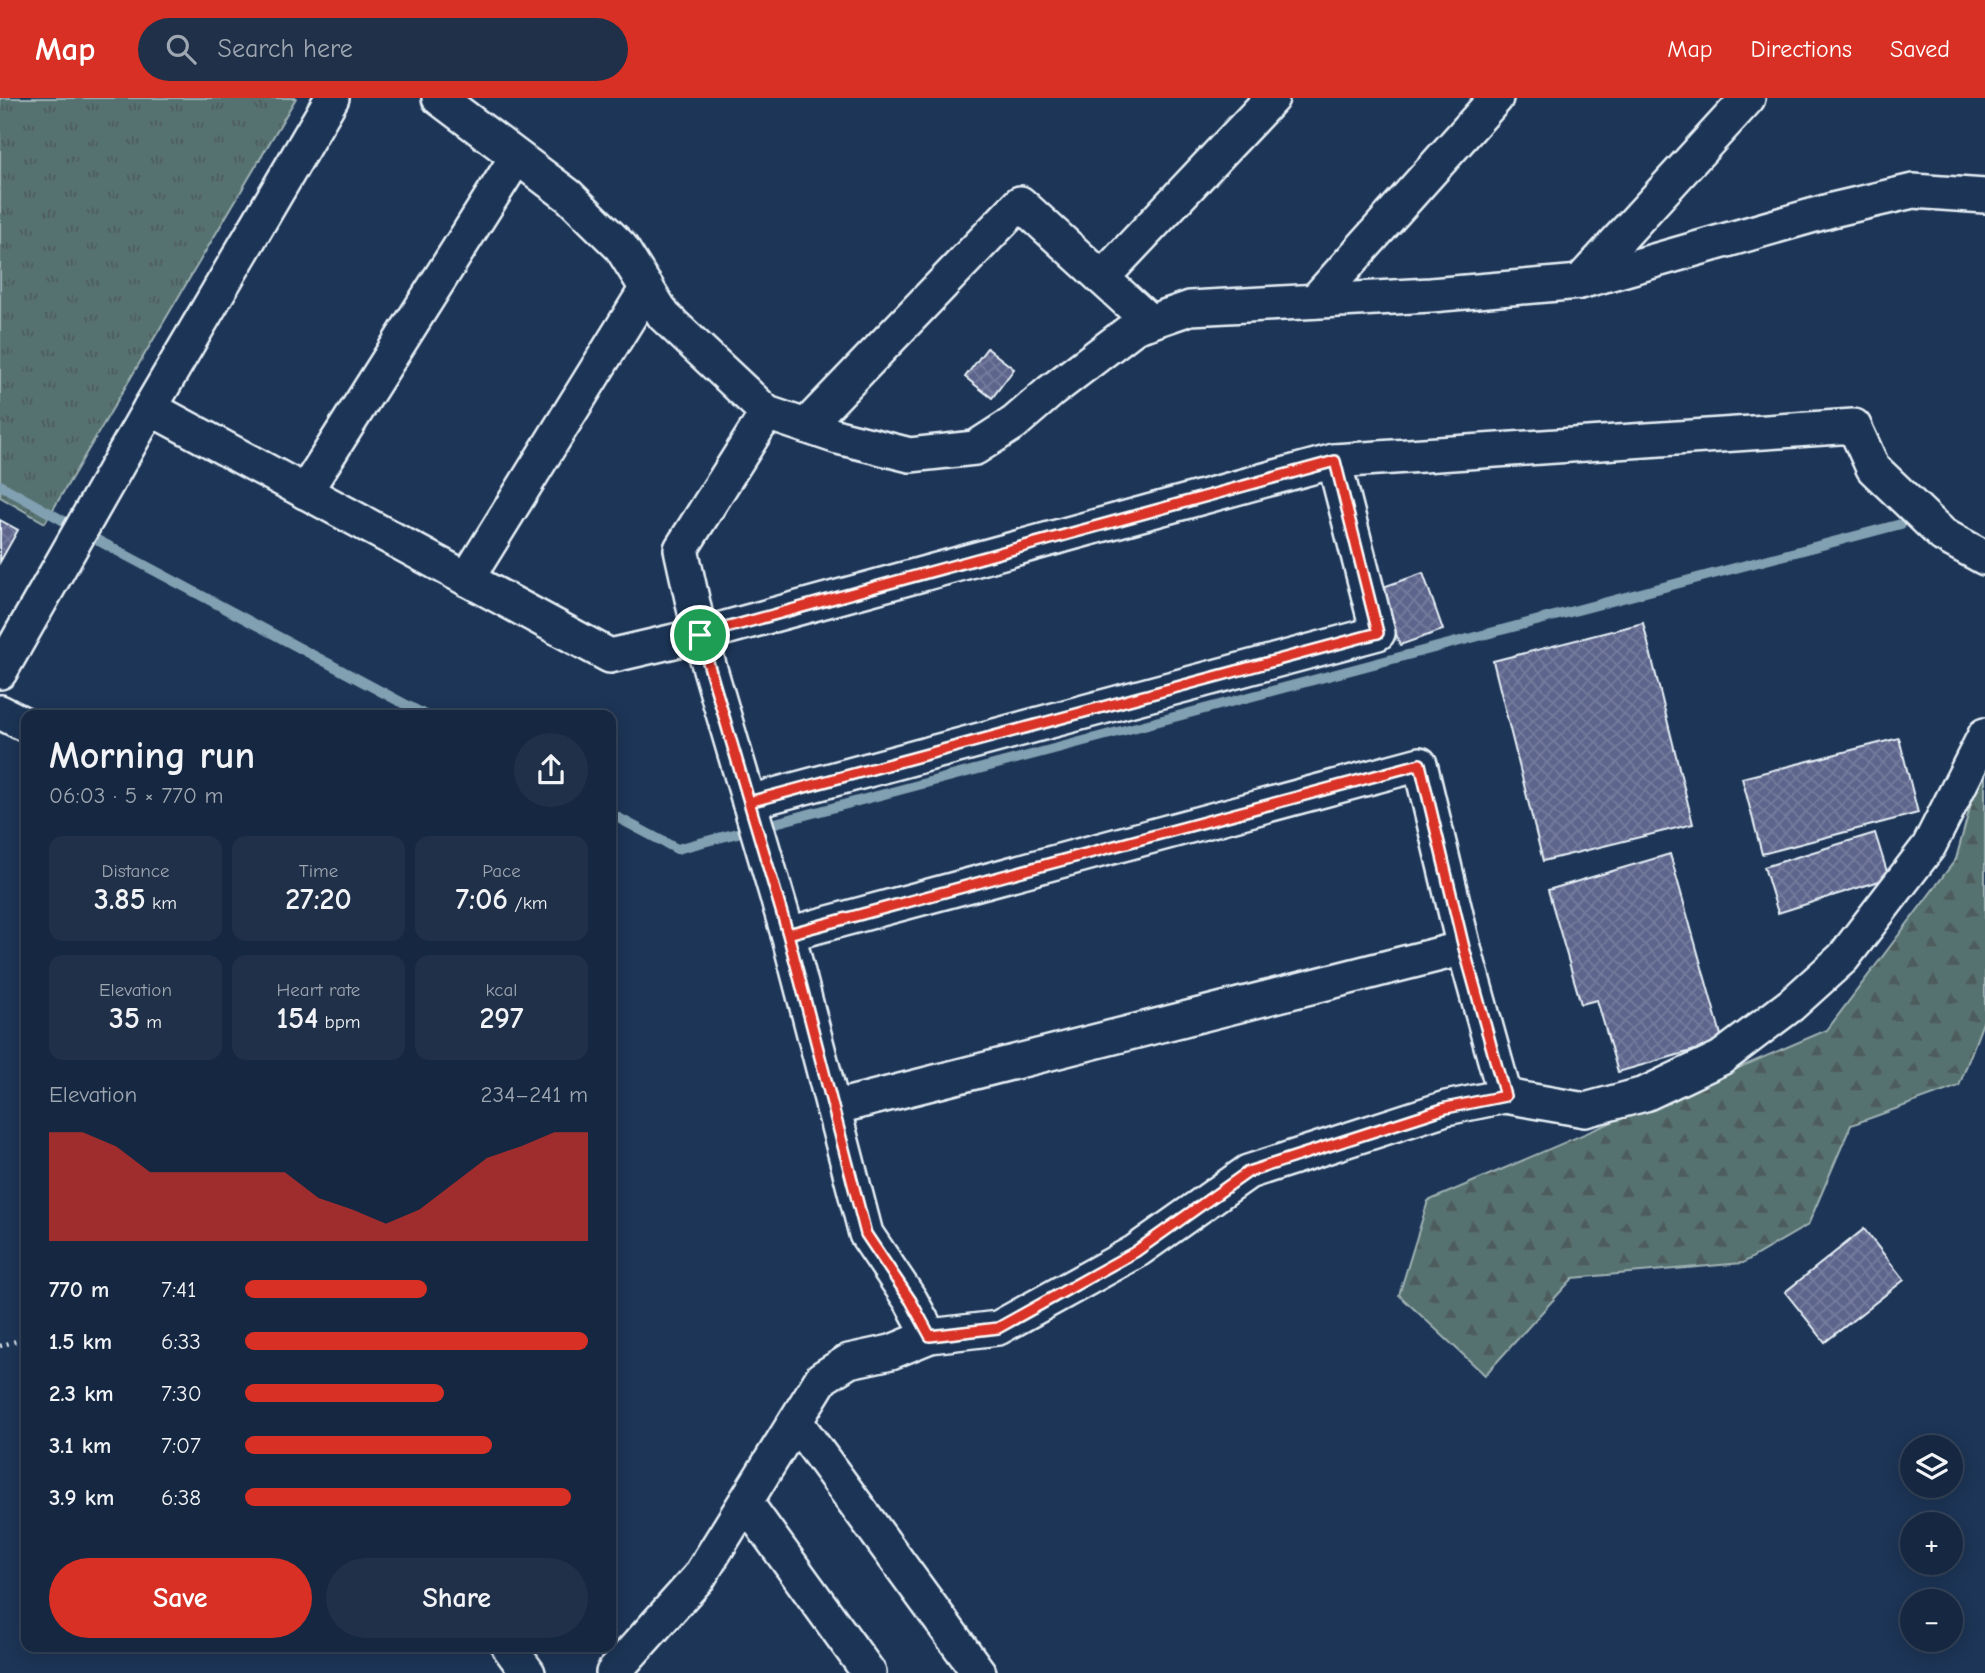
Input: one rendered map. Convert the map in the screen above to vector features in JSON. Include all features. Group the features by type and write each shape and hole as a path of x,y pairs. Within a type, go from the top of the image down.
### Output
{"street":[{"path":"0,672 150,408 332,98"},
{"path":"439,98 569,196 621,247 664,316 767,413 838,437 910,455 975,448 1014,423 1135,327 1190,308 1315,302 1580,282 1832,210 1913,191 1985,196"},
{"path":"1102,278 1272,98"},
{"path":"1315,302 1496,98"},
{"path":"1580,282 1748,98"},
{"path":"305,492 516,158"},
{"path":"806,426 1020,203 1150,322"},
{"path":"467,579 647,288"},
{"path":"150,408 610,656 700,635 1335,461 1854,426 1873,468 1943,536 1985,558"},
{"path":"767,413 681,549 700,635 788,934 866,1234 911,1301 930,1336"},
{"path":"749,802 1378,633 1335,461"},
{"path":"0,712 21,722"},
{"path":"613,1673 699,1577 822,1378 849,1361 891,1352 930,1336 998,1328 1135,1252 1248,1172 1446,1108 1505,1096 1585,1110 1645,1094 1721,1058 1791,1005 1843,958 1929,846 1985,735"},
{"path":"788,934 1420,764 1464,948 1505,1096"},
{"path":"833,1108 1464,948"},
{"path":"796,1422 979,1673"},
{"path":"746,1503 869,1673"},
{"path":"513,1652 528,1673"}],"path":[{"path":"0,1346 21,1340"}],"green space":[{"path":"0,98 296,98 45,523 0,497"},
{"path":"1985,752 1985,1017 1959,1086 1851,1125 1808,1225 1743,1263 1573,1278 1485,1375 1399,1295 1428,1201 1827,1030 1956,859"}],"building":[{"path":"987,348 1014,369 992,398 965,377"},
{"path":"0,520 18,530 0,562"},
{"path":"1423,573 1443,630 1400,645 1380,588"},
{"path":"1643,623 1693,824 1543,861 1493,661"},
{"path":"1899,738 1918,813 1762,854 1742,778"},
{"path":"1875,833 1889,878 1778,913 1764,867"},
{"path":"1670,854 1723,1042 1618,1072 1597,1000 1581,1004 1548,890"},
{"path":"1864,1229 1904,1280 1825,1342 1785,1292"}],"waterway":[{"path":"0,485 416,710"},
{"path":"616,817 677,849 1901,524"}],"route":[{"path":"700,635 788,934 866,1234 911,1301 930,1336 998,1328 1135,1252 1248,1172 1446,1108 1505,1096 1464,948 1420,764 788,934 749,802 1378,633 1335,461 700,635"}]}
